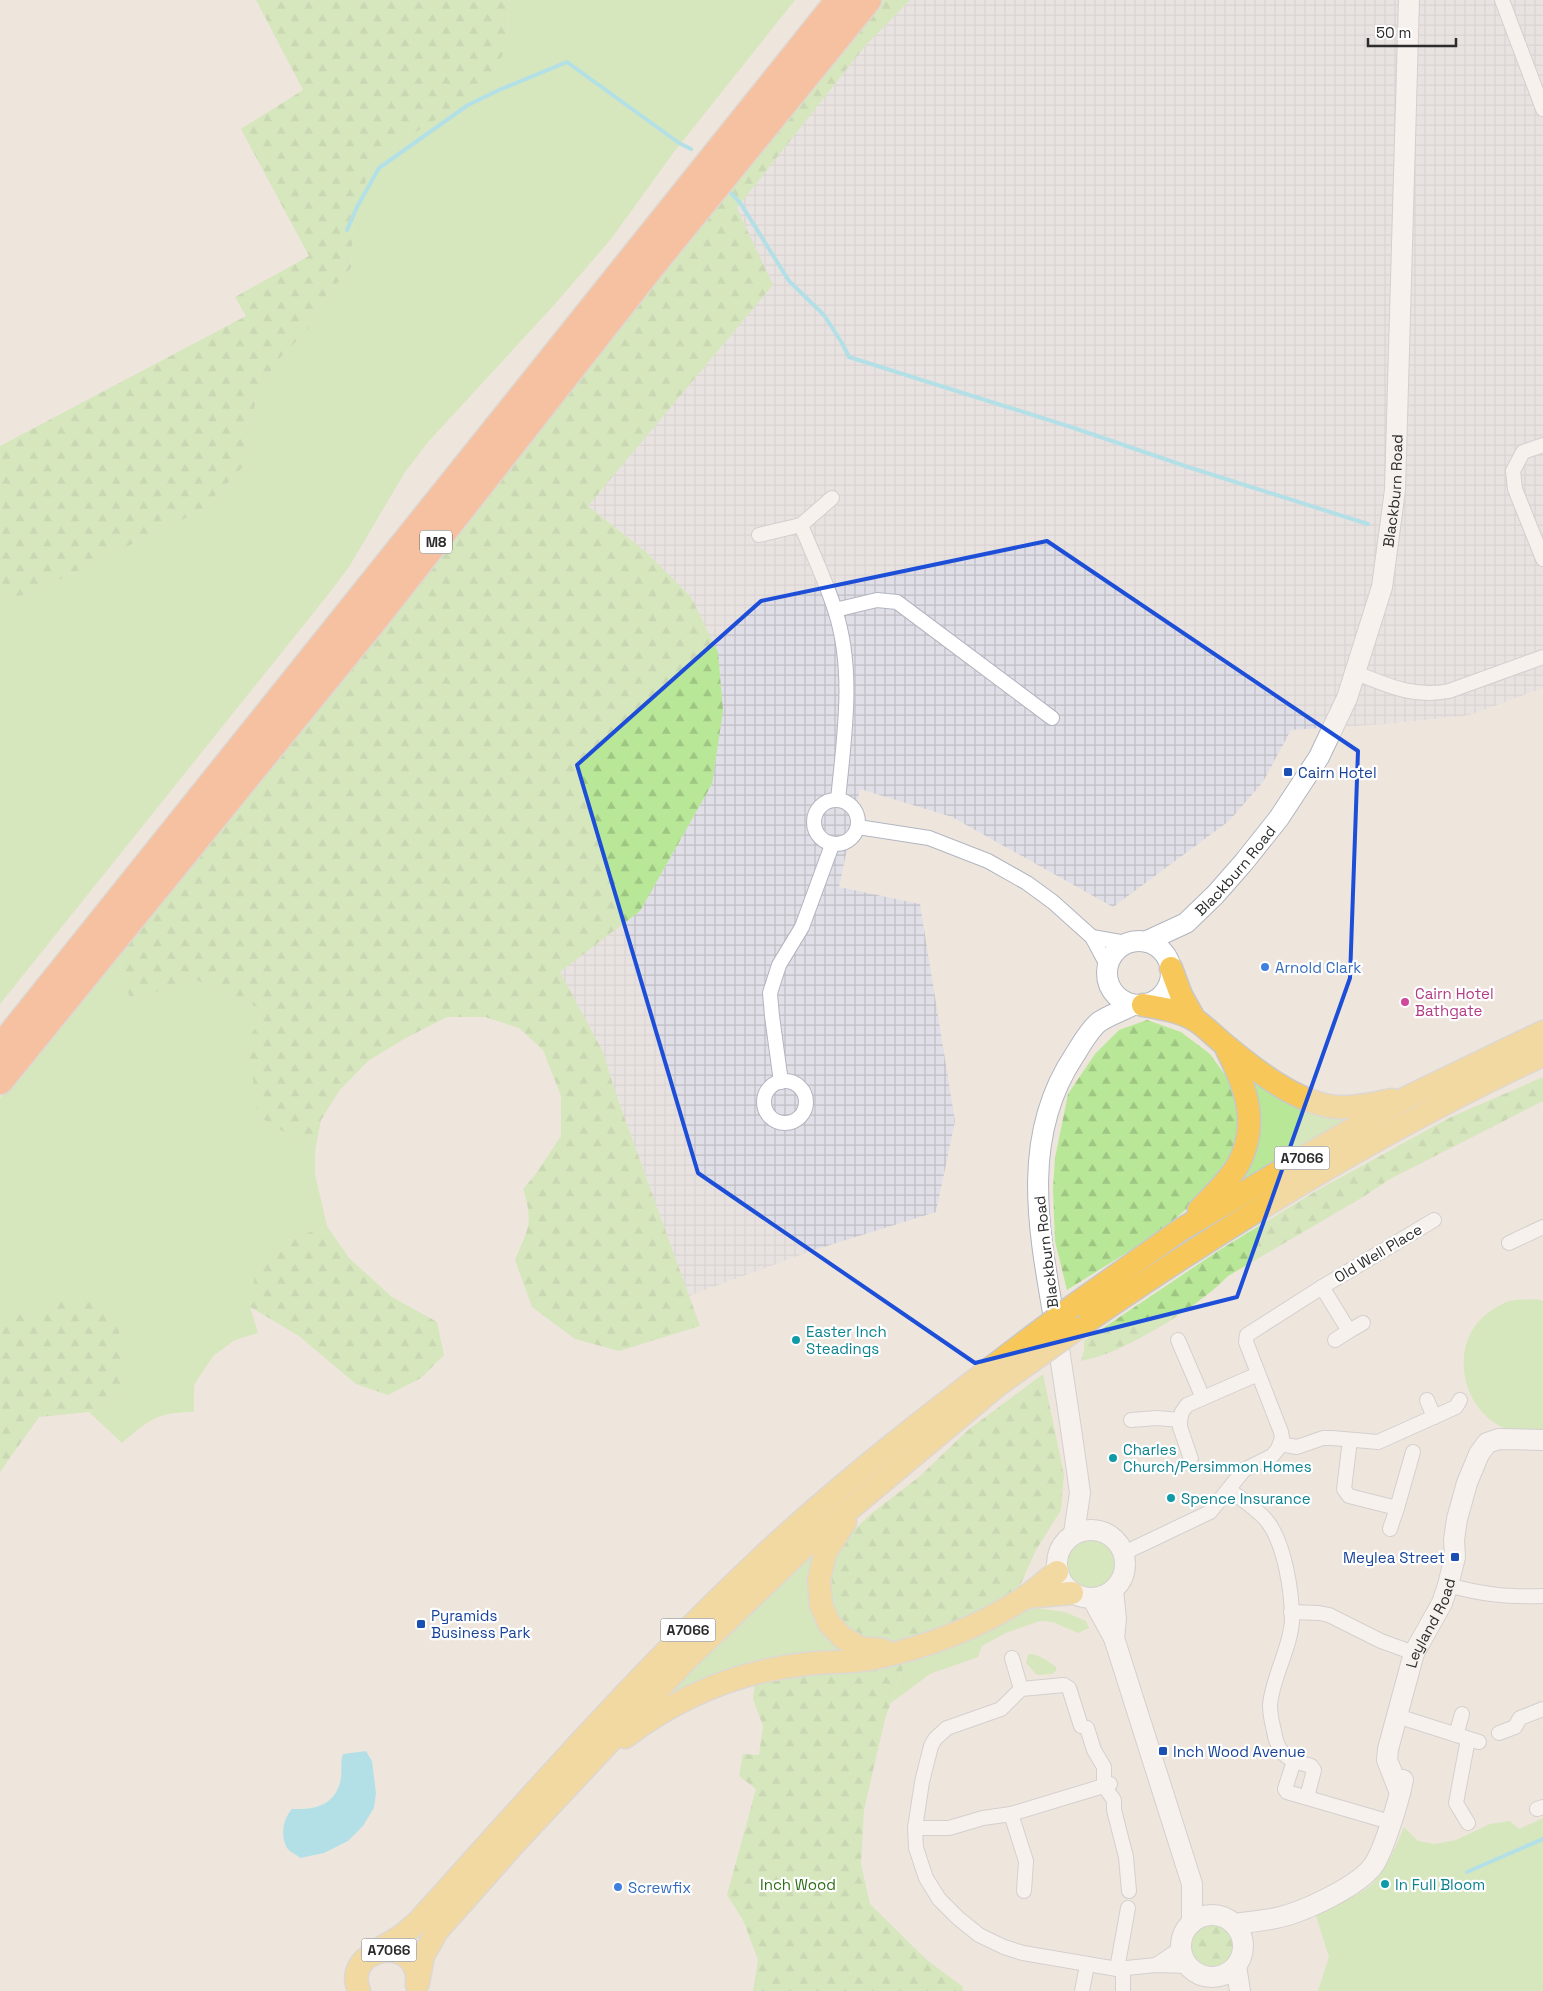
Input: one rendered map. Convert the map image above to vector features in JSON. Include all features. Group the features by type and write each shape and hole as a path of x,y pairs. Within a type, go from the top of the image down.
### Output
{"highway":[{"name":"M8","path":"0,1048 839,0"},
{"name":"M8","path":"0,1081 376,618 652,266 868,0"}],"main road":[{"name":"Blackburn Road","path":"1147,941 1186,922 1221,889 1278,818 1319,757 1347,698 1382,588 1395,490 1408,0"},
{"name":"Blackburn Road","path":"1170,965 1186,922"},
{"path":"1136,940 1147,941 1158,946 1167,956 1171,978 1164,993 1159,998 1138,1005 1122,1001 1113,993 1107,972 1117,949 1126,942 1136,940"},
{"name":"A7066","path":"1170,965 1181,995 1195,1020"},
{"name":"Blackburn Road","path":"1074,1533 1080,1493 1043,1243 1038,1198 1038,1162 1046,1116 1058,1084 1071,1061 1098,1023 1107,972"},
{"name":"Blackburn Road","path":"1098,1023 1138,1005"},
{"name":"A7066","path":"1138,1005 1166,1010 1195,1020 1225,1045 1281,1086 1304,1098 1335,1107 1364,1106 1408,1098"},
{"name":"A7066","path":"417,1987 423,1956 437,1931 656,1691 743,1604 803,1548 882,1480 998,1385 1073,1306 1182,1229 1408,1098 1543,1032"},
{"name":"A7066","path":"1182,1229 1225,1183 1239,1163 1250,1127 1248,1100 1242,1080 1225,1045"},
{"name":"A7066","path":"354,1987 362,1964 372,1954 403,1935 418,1922 641,1677 760,1560 934,1411 1036,1346 1076,1329 1167,1266 1294,1187 1400,1128 1543,1055"},
{"name":"Leyland Road","path":"1243,1945 1277,1918 1319,1902 1362,1878 1374,1864 1400,1793 1403,1774 1392,1737 1397,1716 1414,1653 1442,1602 1448,1585 1454,1560 1456,1519 1478,1454 1487,1443 1499,1439 1543,1440"},
{"name":"A7066","path":"882,1480 844,1522 825,1553 819,1580 821,1605 829,1623 842,1637 860,1648 901,1652"},
{"name":"Blackburn Road","path":"1080,1493 1100,1530"},
{"path":"1025,1597 1082,1596 1103,1596 1113,1590 1121,1581 1124,1572 1122,1549 1112,1537 1100,1530 1091,1529 1074,1533 1066,1539 1059,1549 1056,1561 1057,1572 1062,1583 1082,1596 1114,1638 1192,1884 1192,1923"},
{"path":"1025,1597 1057,1572"},
{"path":"1113,1590 1116,1619 1114,1638"},
{"name":"A7066","path":"587,1766 630,1734 678,1703 733,1678 776,1668 867,1660 901,1652 955,1633 1025,1597"},
{"path":"1192,1884 1225,1920 1239,1930 1243,1945 1241,1957 1236,1966 1221,1976 1219,1984 1197,1973 1185,1957 1184,1933 1192,1923 1208,1916 1225,1920"},
{"name":"Leyland Road","path":"1225,1920 1277,1918"},
{"name":"A7066","path":"372,1954 391,1950 406,1956 416,1968 417,1987"},
{"path":"1236,1966 1240,1991"}],"street":[{"path":"1502,0 1543,109"},
{"path":"1543,445 1523,452 1513,471 1515,489 1543,559"},
{"path":"760,535 801,525 832,498"},
{"path":"801,525 836,610 843,647 846,684 846,723 838,800"},
{"path":"836,610 877,600 897,602 1052,718"},
{"path":"1356,673 1394,688 1420,694 1435,694 1450,692 1543,657"},
{"path":"829,800 838,800 846,802 853,807 857,814 858,827 855,834 848,841 832,845 824,842 816,834 813,818 816,810 822,804 829,800"},
{"path":"858,827 929,838 988,861 1028,883 1054,902 1092,937 1107,972"},
{"path":"781,1082 770,993 779,965 802,927 832,845"},
{"path":"1092,937 1126,942"},
{"name":"Old Well Place","path":"1280,1444 1281,1432 1246,1342 1247,1336 1322,1287 1434,1220"},
{"path":"1509,1243 1543,1227"},
{"name":"Old Well Place","path":"1322,1287 1348,1331"},
{"path":"1335,1340 1363,1323"},
{"path":"1178,1340 1203,1398"},
{"path":"1191,1459 1180,1427 1182,1412 1187,1405 1258,1374"},
{"path":"1427,1400 1434,1418"},
{"path":"1122,1549 1160,1535 1210,1512 1244,1470 1272,1456 1280,1444 1297,1447 1323,1438 1378,1442 1456,1407 1460,1400"},
{"path":"1131,1420 1157,1418 1180,1420"},
{"path":"1350,1440 1345,1493 1349,1496 1397,1508"},
{"path":"1390,1529 1413,1452"},
{"path":"1229,1490 1248,1504 1267,1522 1281,1550 1289,1586 1290,1631 1270,1708 1274,1735 1279,1750 1285,1756 1311,1766 1314,1770 1307,1797"},
{"path":"1448,1585 1468,1591 1505,1597 1543,1596"},
{"path":"1291,1612 1329,1615 1380,1640 1414,1653"},
{"path":"1012,1658 1021,1689"},
{"path":"1129,1891 1126,1857 1114,1810 1114,1800 1107,1785 1104,1767 1084,1727 1070,1688 1064,1685 1021,1689 1001,1709 947,1728 935,1739 931,1746 922,1782 915,1828 918,1856 932,1889 958,1918 980,1935 1004,1947 1023,1953 1086,1965 1120,1969 1156,1965 1185,1957"},
{"path":"1499,1733 1515,1727 1520,1718 1543,1709"},
{"path":"1462,1714 1468,1739 1456,1803 1468,1823"},
{"path":"1397,1716 1468,1739"},
{"path":"1294,1761 1286,1789 1287,1792 1390,1822"},
{"path":"915,1828 949,1828 983,1818 1011,1814 1107,1785"},
{"path":"1011,1814 1027,1867 1024,1891"},
{"path":"1123,1991 1120,1969 1128,1908"},
{"path":"1082,1991 1086,1965"}],"highlighted area":[{"path":"1047,541 1358,751 1350,978 1237,1297 975,1363 698,1173 577,765 761,601"}],"shaded area":[{"path":"910,0 1543,0 1543,688 1470,715 1387,724 1291,730 1263,782 1229,821 1113,907 952,817 860,789 839,887 920,904 955,1121 936,1212 814,1250 689,1296 616,1094 603,1052 560,972 640,911 712,784 691,597 645,551 588,506 773,285 736,208 865,46"}],"green space":[{"path":"256,0 507,0 508,45 482,91 411,135 371,164 354,222 351,268 325,297 311,326 279,359 257,392 244,466 200,511 30,594 0,599 0,446 246,316 235,297 309,256 241,129 303,90"},
{"path":"507,0 795,0 674,152 611,239 555,304 429,441 405,472 349,567 327,596 0,1004 0,599 30,594 200,511 244,466 257,392 279,359 311,326 325,297 351,268 354,222 371,164 411,135 508,45"},
{"path":"883,0 910,0 865,46 737,208 773,285 588,506 645,551 691,597 718,652 723,711 712,784 640,911 560,972 603,1052 616,1094 700,1326 619,1351 575,1339 532,1307 515,1260 526,1233 529,1218 523,1189 535,1175 561,1136 561,1096 543,1050 519,1028 485,1017 447,1017 404,1039 368,1061 339,1091 321,1120 315,1151 258,1116 247,1039 268,1012 194,979 130,1001 120,954"},
{"path":"120,954 130,1001 194,979 268,1012 258,1116 315,1151 315,1174 327,1226 288,1240 250,1307 258,1333 235,1340 213,1356 194,1385 194,1412 181,1412 154,1419 139,1428 122,1443 89,1412 124,1395 0,1321 0,1098"},
{"path":"1147,1020 1181,1032 1210,1054 1231,1083 1239,1121 1233,1156 1206,1193 1155,1235 1067,1290 1055,1241 1053,1189 1055,1158 1068,1094 1095,1054 1119,1030"},
{"path":"1246,1065 1361,1116 1231,1194"},
{"path":"1543,1077 1543,1101 1390,1179 1363,1197 1228,1276 1203,1298 1157,1329 1111,1352 1081,1361 1084,1341 1218,1251 1316,1191 1449,1118"},
{"path":"327,1226 349,1258 392,1297 437,1322 444,1355 421,1378 388,1395 356,1384 299,1336 250,1307 255,1273 288,1240"},
{"path":"71,1297 92,1303 118,1317 124,1395 89,1412 39,1417 0,1472 0,1321"},
{"path":"1536,1299 1543,1301 1543,1429 1519,1432 1498,1425 1481,1411 1470,1392 1464,1370 1465,1348 1474,1327 1492,1310 1509,1301"},
{"path":"1043,1374 1064,1475 1061,1510 1036,1550 1018,1590 990,1606 921,1637 886,1643 860,1638 833,1615 828,1570 842,1541 872,1513 919,1477 968,1430"},
{"path":"1091,1533 1103,1535 1113,1542 1120,1552 1122,1564 1120,1576 1113,1586 1103,1593 1091,1595 1079,1593 1069,1586 1062,1576 1060,1564 1062,1552 1069,1542 1079,1535"},
{"path":"826,1539 854,1651 643,1717"},
{"path":"1037,1608 1065,1612 1086,1621 1089,1628 1078,1633 1053,1622 1040,1621 1006,1633 982,1646 978,1657 930,1674 891,1703 905,1663 955,1644 1016,1613"},
{"path":"1028,1654 1046,1660 1056,1667 1056,1671 1052,1674 1037,1675 1026,1663"},
{"name":"Inch Wood","path":"905,1663 885,1719 864,1810 861,1864 870,1904 927,1960 963,1987 963,1991 753,1991 758,1960 743,1920 727,1895 756,1789 739,1776 743,1754 759,1755 763,1726 753,1699 755,1683 796,1673 872,1668"},
{"path":"1543,1818 1543,1991 1318,1991 1329,1957 1315,1913 1354,1896 1374,1882 1388,1863 1404,1827 1418,1841 1435,1844 1456,1840 1490,1824 1510,1821 1519,1829"},
{"path":"1209,1921 1225,1925 1229,1928 1233,1937 1234,1963 1226,1967 1218,1969 1201,1966 1190,1950 1189,1934"}],"water":[{"path":"366,1751 372,1761 376,1793 374,1808 363,1826 348,1841 324,1853 300,1858 287,1848 285,1843 283,1833 289,1813 292,1809 317,1807 330,1800 335,1794 341,1778 343,1754"}],"waterway":[{"path":"347,230 357,207 379,168 468,105 567,62 679,143 691,149"},
{"path":"731,193 741,204 789,281 824,315 849,357 1368,524"},
{"path":"1467,1872 1543,1839"}],"place":[{"name":"Cairn Hotel","path":"1288,772"},
{"name":"Arnold Clark","path":"1265,967"},
{"name":"Cairn Hotel Bathgate","path":"1405,1002"},
{"name":"Easter Inch Steadings","path":"796,1340"},
{"name":"Charles Church/Persimmon Homes","path":"1113,1458"},
{"name":"Spence Insurance","path":"1171,1498"},
{"name":"Meylea Street","path":"1455,1557"},
{"name":"Pyramids Business Park","path":"421,1624"},
{"name":"Inch Wood Avenue","path":"1163,1751"},
{"name":"In Full Bloom","path":"1385,1884"},
{"name":"Screwfix","path":"618,1887"}]}
